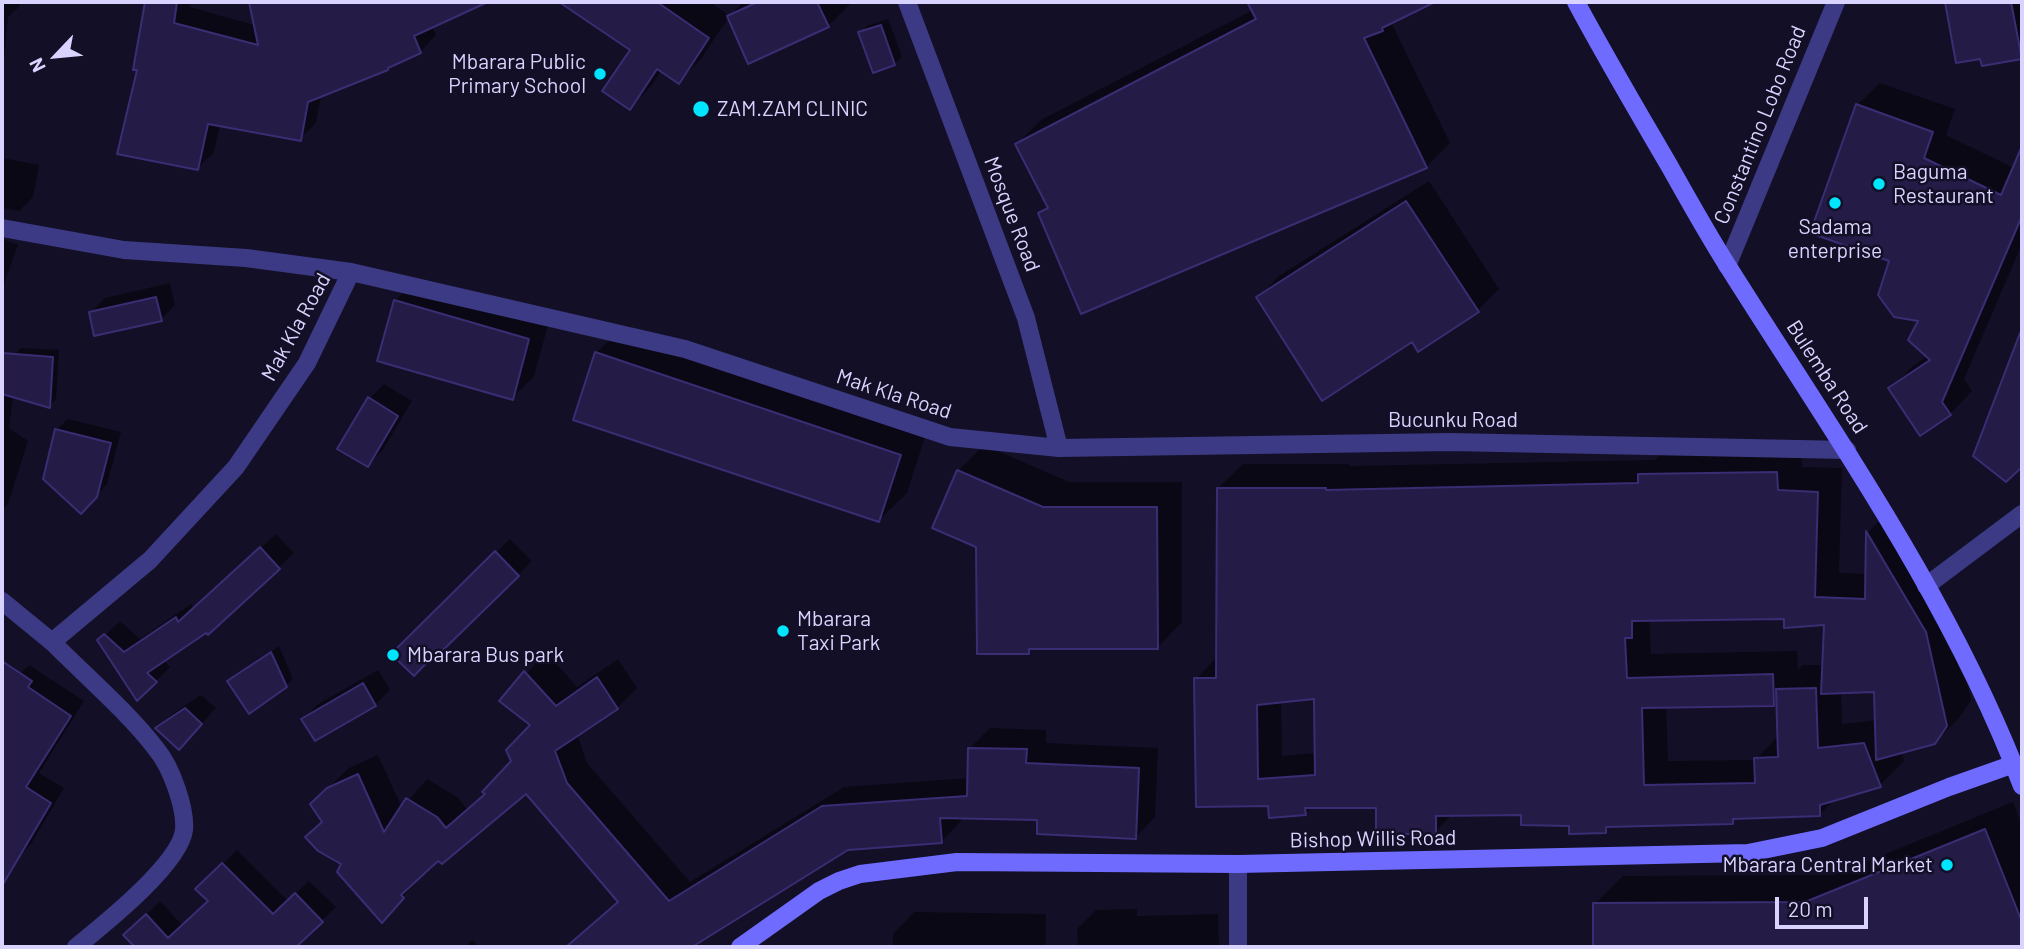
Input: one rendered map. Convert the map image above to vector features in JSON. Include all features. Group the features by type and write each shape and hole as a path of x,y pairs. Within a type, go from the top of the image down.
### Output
{"main road":[{"name":"Bulemba Road","path":"1576,2 1727,266 1847,450 1926,586 2018,763 2022,786"},
{"name":"Bishop Willis Road","path":"740,947 819,891 860,874 957,862 1238,864 1748,853 1822,838 1949,787 2018,763"}],"street":[{"name":"Mosque Road","path":"907,2 1026,318 1059,448"},
{"name":"Constantino Lobo Road","path":"1727,266 1836,2"},
{"path":"2,228 124,250 246,258 351,272"},
{"name":"Mak Kla Road","path":"52,642 150,560 236,467 307,363 351,272 685,349 950,437 1059,448"},
{"name":"Bucunku Road","path":"1059,448 1450,442 1847,450"},
{"path":"1926,586 2022,514"},
{"path":"2,601 52,642 158,751 180,799 184,832 170,859 152,880 76,947"},
{"path":"1238,864 1238,947"}],"building":[{"path":"145,2 177,2 174,23 258,45 249,2 488,2 414,36 421,53 388,70 308,102 301,141 208,124 198,170 117,154 137,70 133,70"},
{"path":"559,2 657,2 709,38 679,84 657,69 630,110 602,91 630,50"},
{"path":"758,2 817,2 829,27 748,64 727,16"},
{"path":"1247,2 1435,2 1382,28 1383,31 1364,38 1427,168 1081,314 1038,213 1048,208 1015,144 1256,19"},
{"path":"1945,2 2011,2 2022,59 1982,66 1980,59 1956,63"},
{"path":"881,25 895,65 873,73 858,32"},
{"path":"1856,104 1933,132 1924,158 2001,195 2022,146 2022,216 1942,402 1951,415 1920,436 1888,388 1930,360 1908,340 1918,321 1894,317 1878,295 1889,261 1810,233"},
{"path":"1406,201 1479,312 1418,352 1412,342 1322,401 1256,297"},
{"path":"156,297 162,321 94,336 89,312"},
{"path":"394,300 529,339 513,400 377,361"},
{"path":"2020,333 2022,467 2006,482 1973,456"},
{"path":"595,352 901,455 879,522 573,420"},
{"path":"2,353 53,357 50,408 2,394"},
{"path":"368,397 398,416 368,467 337,449"},
{"path":"55,429 111,443 97,497 81,514 43,479"},
{"path":"957,470 1043,507 1157,507 1158,649 1029,649 1029,654 977,654 976,547 932,528"},
{"path":"1777,472 1778,490 1818,492 1815,597 1865,599 1866,531 1926,632 1947,726 1935,744 1876,760 1874,692 1821,694 1824,625 1784,628 1784,619 1632,621 1632,638 1625,638 1627,678 1773,674 1774,706 1642,708 1644,785 1755,783 1754,758 1778,757 1776,689 1816,688 1818,748 1864,743 1881,787 1820,805 1820,816 1733,819 1733,824 1606,827 1606,833 1569,834 1569,826 1521,825 1521,815 1436,816 1436,834 1376,834 1376,808 1305,808 1306,815 1269,818 1268,806 1196,807 1194,678 1216,678 1217,488 1326,490 1638,483 1638,474","holes":["1314,699 1315,775 1258,779 1257,705"]},
{"path":"260,547 280,569 208,635 206,633 147,673 157,682 137,701 97,640 104,634 124,652 176,617 178,622"},
{"path":"495,551 519,576 414,676 391,654"},
{"path":"271,652 287,687 249,714 227,681"},
{"path":"2,661 32,681 28,687 71,716 26,787 51,803 2,886"},
{"path":"524,671 556,706 597,677 618,709 555,751 567,783 669,901 822,806 967,796 968,748 1027,749 1026,763 1139,768 1136,839 1037,834 1037,820 940,818 942,843 848,850 692,947 566,947 618,902 526,794 442,864 438,861 401,895 404,898 382,923 337,872 341,864 318,851 305,837 322,822 310,804 327,788 358,774 384,832 406,798 437,817 446,828 485,794 482,792 511,761 506,750 530,725 499,701"},
{"path":"363,683 376,706 315,741 301,719"},
{"path":"185,708 202,724 179,750 155,728"},
{"name":"Mbarara Central Market","path":"1985,829 2022,922 2022,947 1593,947 1593,903 1805,902"},
{"path":"222,863 273,914 295,893 323,922 296,947 135,947 123,935 146,914 168,938 208,901 195,889"}],"place":[{"name":"Mbarara Public Primary School","path":"600,74"},
{"name":"ZAM.ZAM CLINIC","path":"701,109"},
{"name":"Baguma Restaurant","path":"1879,184"},
{"name":"Sadama enterprise","path":"1835,203"},
{"name":"Mbarara Taxi Park","path":"783,631"},
{"name":"Mbarara Bus park","path":"393,655"},
{"name":"Mbarara Central Market","path":"1947,865"}]}
